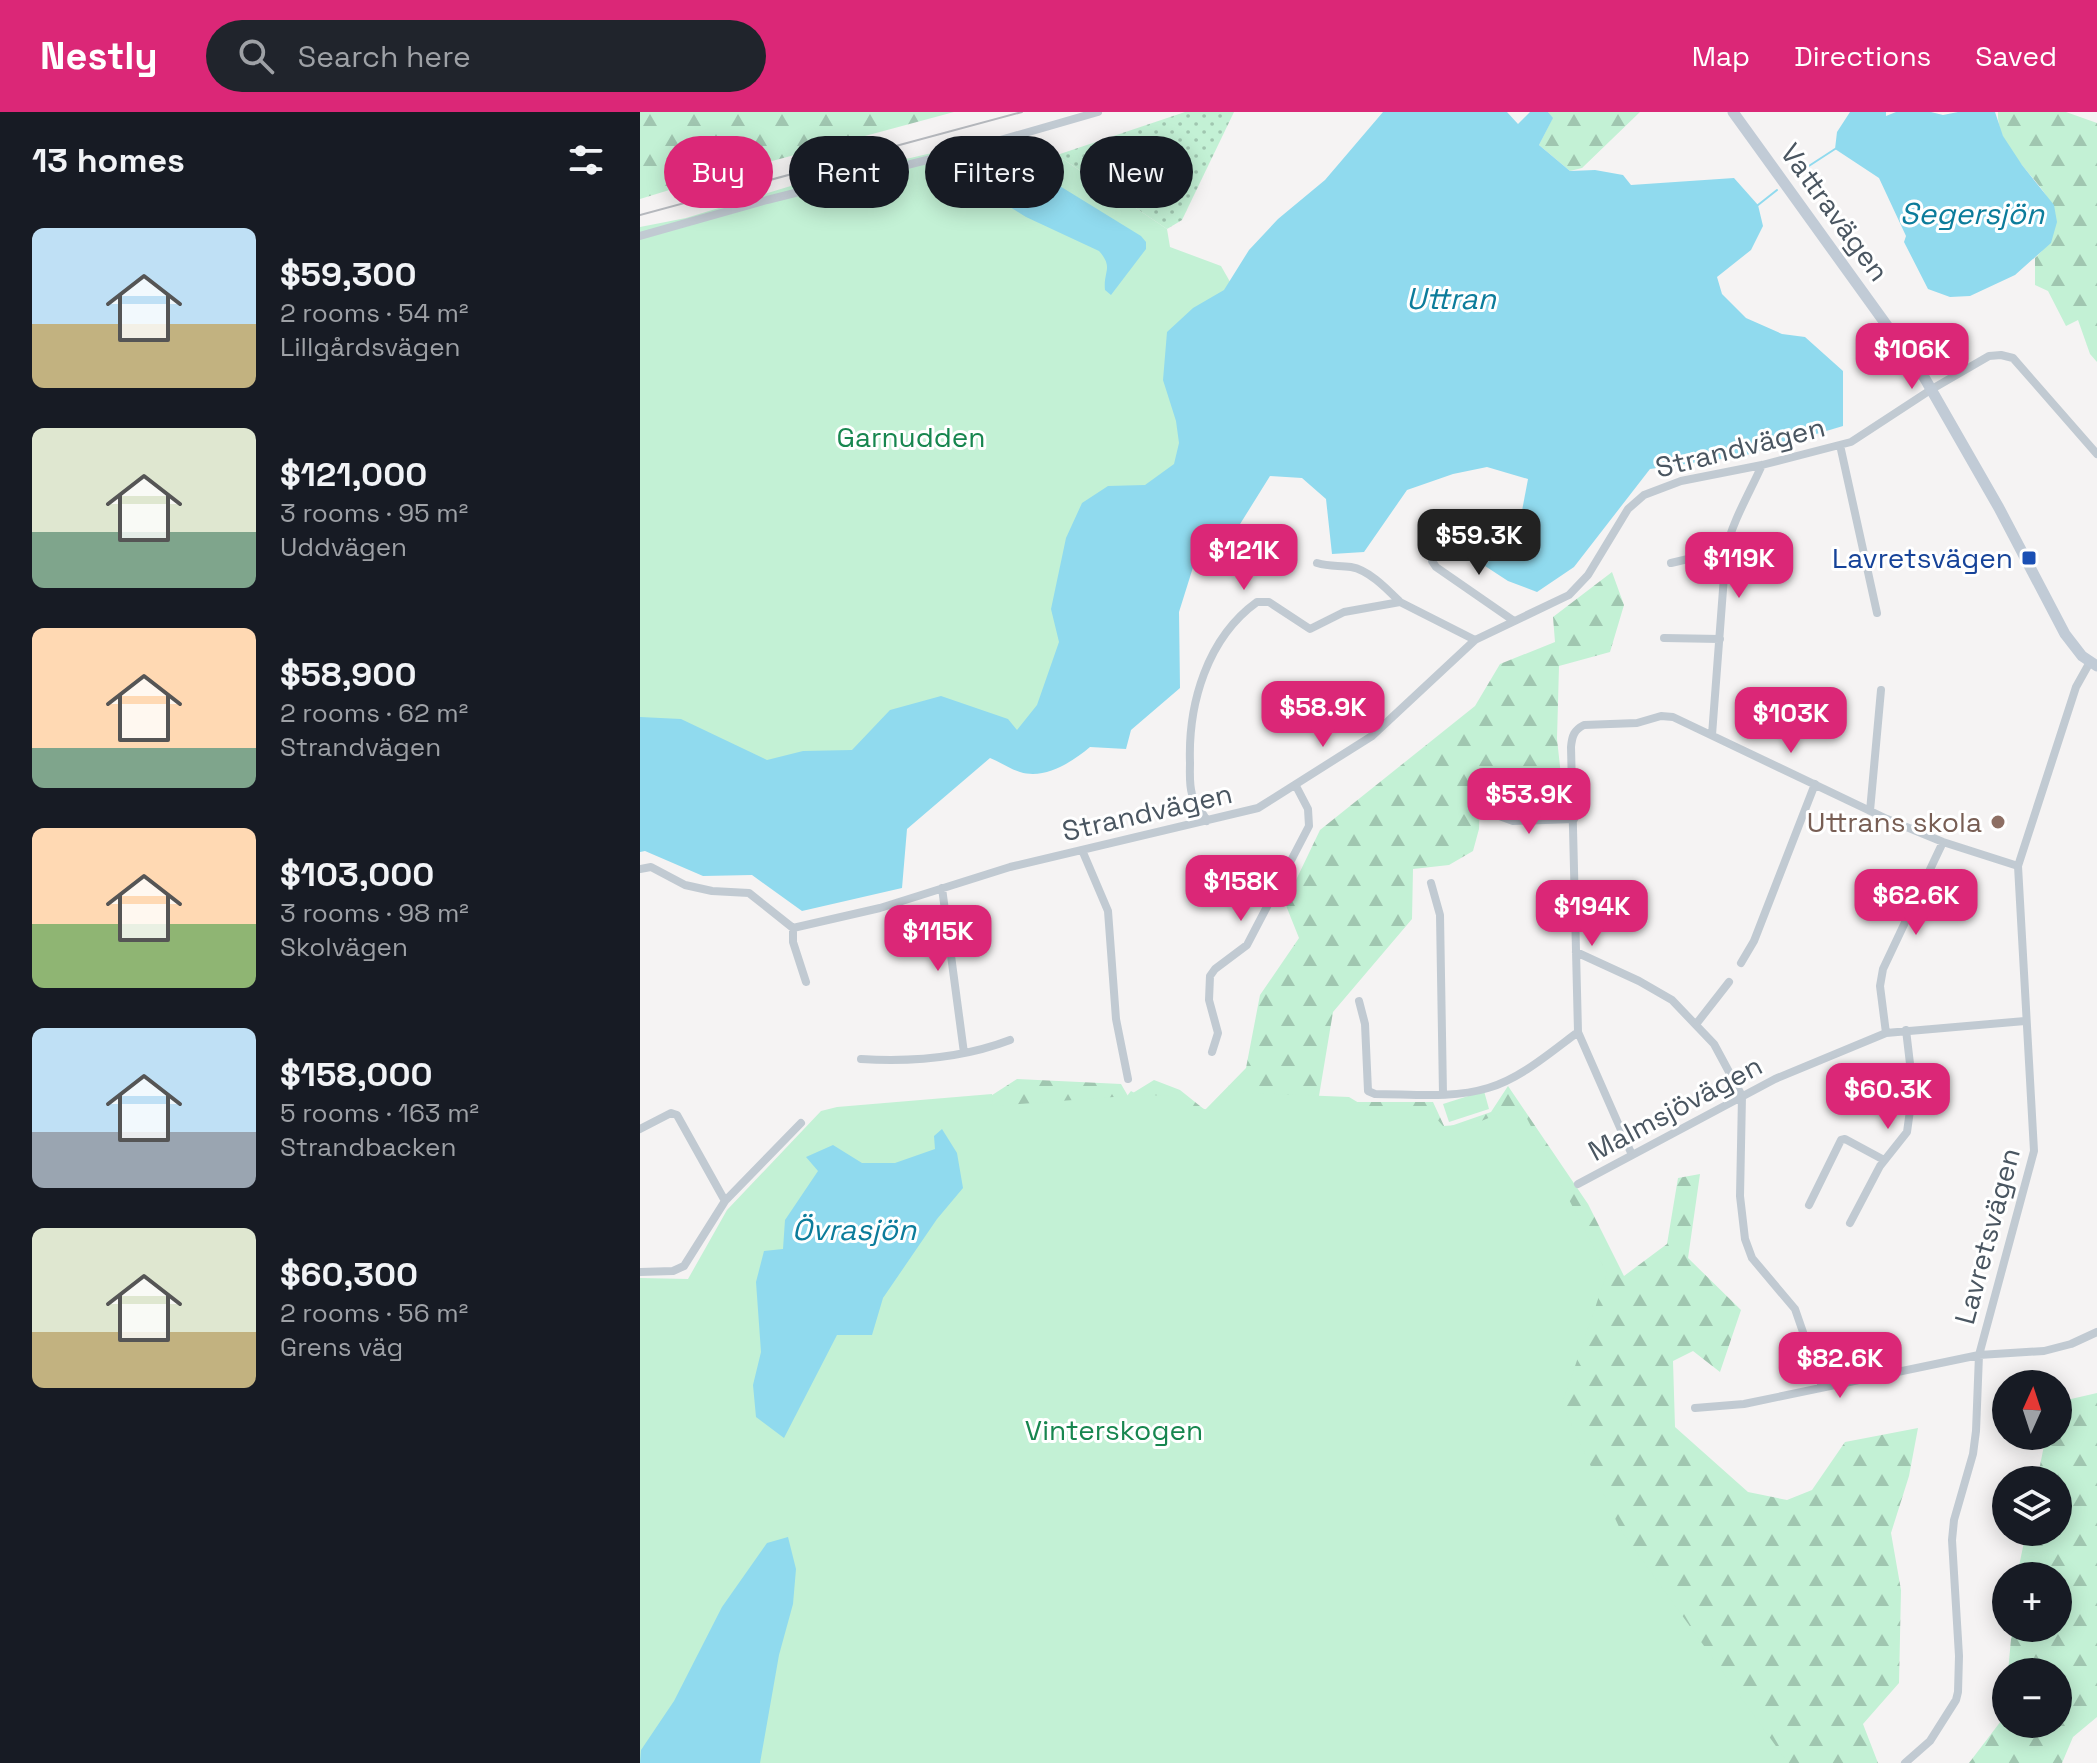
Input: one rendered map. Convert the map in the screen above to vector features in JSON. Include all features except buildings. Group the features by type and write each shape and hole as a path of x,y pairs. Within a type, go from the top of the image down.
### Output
{"street":[{"path":"640,236 1098,112"},
{"name":"Vattravägen","path":"1733,112 1932,389 2065,634 2093,664"},
{"name":"Strandvägen","path":"793,928 880,908 1010,867 1258,808 1372,736 1475,640 1569,595 1588,575 1628,509 1644,495 1681,481 1762,465 1851,442 1989,356 2013,358 2097,454"},
{"path":"1840,445 1877,613"},
{"path":"1712,735 1726,550 1732,526 1762,465"},
{"path":"1447,533 1434,549 1432,561 1436,567 1514,621"},
{"path":"1671,563 1726,550"},
{"path":"1317,563 1331,568 1352,567 1382,584 1400,602 1475,640"},
{"path":"1207,821 1191,793 1190,721 1208,664 1233,624 1257,602 1269,602 1310,629 1344,612 1400,602"},
{"path":"1664,638 1720,639"},
{"name":"Lavretsvägen","path":"1905,1763 1930,1741 1958,1692 1959,1656 1952,1540 1954,1520 1973,1454 1979,1355 2034,1151 2018,866 2076,687 2093,664"},
{"path":"1870,811 1881,690"},
{"path":"1632,1155 1578,1032 1572,735 1584,725 1637,723 1661,716 1679,719 1870,811 1943,842 2018,866"},
{"path":"1741,963 1754,941 1815,784"},
{"path":"1212,1052 1218,1033 1209,1000 1210,976 1247,945 1309,826 1308,809 1296,786"},
{"path":"1491,813 1513,821 1574,819"},
{"path":"1886,1033 1880,986 1883,969 1943,842"},
{"path":"1082,850 1108,911 1116,1019 1128,1079"},
{"path":"640,869 651,867 685,885 712,891 749,893 793,928 793,942 806,982"},
{"path":"1431,883 1440,915 1443,1094"},
{"path":"942,888 964,1053"},
{"path":"1576,952 1668,997 1697,1023 1714,1044 1742,1096 1740,1196 1745,1239 1752,1258 1795,1309 1822,1387"},
{"path":"1697,1023 1729,982"},
{"path":"1359,1001 1365,1024 1368,1091 1375,1094 1443,1094 1490,1088 1512,1077 1578,1032"},
{"name":"Malmsjövägen","path":"1578,1184 1775,1079 1886,1033 2025,1021"},
{"path":"1850,1223 1884,1160 1907,1132 1913,1104 1906,1030"},
{"path":"861,1059 964,1053 1010,1040"},
{"path":"640,1129 671,1113 677,1115 725,1201"},
{"path":"640,1272 673,1271 684,1266 725,1201 801,1123"},
{"path":"1809,1205 1841,1140 1845,1139 1884,1160"},
{"path":"1695,1408 1744,1404 1979,1355 2044,1351 2071,1344 2097,1332"}],"green space":[{"path":"640,112 954,112 865,136 789,136 789,157 773,161 773,136 664,136 664,192 640,199"},
{"path":"1185,112 1234,112 1193,197 1193,136 1114,136"},
{"path":"1548,112 1640,112 1582,168 1570,171 1539,145 1552,119"},
{"path":"1998,112 2066,112 2097,123 2097,362 2090,354 2078,320 2066,326 2048,291 2035,285 2035,258 2051,237 2055,219 2050,202 2001,133"},
{"path":"1080,147 1080,170 1064,160 1064,153"},
{"name":"Garnudden","path":"925,155 925,208 1064,208 1064,160 1080,171 1080,208 1136,208 1167,229 1170,247 1221,266 1237,294 1208,502 1061,742 640,799 640,227 719,208 773,208 773,191 789,187 789,208 909,208 909,158"},
{"path":"1136,208 1188,208 1182,220 1167,229"},
{"name":"Vinterskogen","path":"1612,572 1624,605 1610,652 1559,666 1557,739 1565,812 1480,798 1479,829 1473,851 1449,865 1413,869 1412,919 1333,1012 1318,1102 1433,1102 1445,1128 1491,1112 1508,1086 1588,1204 1624,1276 1667,1244 1678,1178 1700,1174 1688,1258 1741,1310 1720,1372 1693,1351 1673,1361 1675,1427 1748,1492 1787,1500 1812,1490 1845,1442 1918,1428 1909,1476 1891,1533 1901,1590 1899,1683 1863,1724 1878,1763 760,1763 704,1281 1017,1079 1121,1084 1128,1096 1154,1080 1180,1090 1205,1110 1246,1068 1260,995 1299,938 1285,903 1320,830 1475,706 1500,664 1555,642 1553,617"},
{"name":"Vinterskogen","path":"1245,1090 1251,1093 1349,1097 1369,1109 1428,1109 1443,1126 1474,1124 1520,1105 1607,1273 1562,1404 1620,1529 1788,1763 640,1763 640,1278 688,1279 727,1210 821,1111 992,1094 993,1106 1127,1096 1131,1091 1138,1095 1187,1096 1190,1106 1214,1111"},
{"path":"1484,1091 1489,1109 1449,1122 1443,1104"},
{"path":"2097,1393 2097,1717 2073,1737 2062,1763 1969,1763 1992,1733 1992,1738 2072,1738 2072,1658 2009,1658 2011,1642 2072,1642 2072,1562 2020,1562 2023,1546 2072,1546 2072,1466 2040,1466 2043,1450 2072,1450 2072,1399"}],"water":[{"name":"Uttran","path":"1383,112 1507,112 1518,124 1530,112 1548,112 1553,118 1539,145 1570,171 1595,170 1623,175 1631,185 1734,178 1758,205 1763,226 1751,250 1717,277 1722,294 1746,318 1782,334 1805,337 1843,371 1843,426 1743,456 1650,469 1574,567 1537,592 1508,581 1485,566 1521,516 1528,479 1487,467 1453,474 1407,490 1364,552 1332,554 1326,499 1302,478 1270,476 1232,537 1200,545 1179,612 1180,688 1131,730 1126,749 1090,747 1067,764 1039,774 1020,772 990,758 907,829 902,888 802,911 752,875 703,876 645,851 640,852 640,717 681,719 767,760 803,751 852,750 890,710 941,696 1008,719 1017,730 1037,705 1059,642 1051,609 1066,538 1082,503 1108,486 1145,485 1174,464 1179,443 1176,421 1163,380 1167,332 1193,308 1224,290 1249,250 1278,219 1325,180"},
{"name":"Segersjön","path":"1850,112 1886,112 1886,116 1896,112 1943,115 1995,112 2003,136 2054,205 2057,222 2051,243 2015,275 1970,296 1950,297 1928,289 1904,242 1906,236 1879,178 1835,149 1837,132"},
{"path":"1064,189 1080,198 1080,208 1096,208 1141,236 1146,242 1146,249 1111,295 1105,290 1107,266 1099,251 1012,208 1064,208"},
{"name":"Övrasjön","path":"942,1129 957,1153 963,1188 937,1219 883,1298 872,1335 837,1335 784,1438 756,1417 753,1385 761,1352 756,1282 764,1251 783,1249 785,1220 818,1171 806,1157 833,1145 862,1163 895,1163 935,1149 934,1136"},
{"path":"788,1537 796,1569 793,1604 779,1655 760,1763 640,1763 641,1750 674,1701 722,1607 767,1543"}],"waterway":[{"path":"1795,175 1835,149"},
{"path":"1758,205 1777,190"}],"railway":[{"path":"640,215 1022,112"}],"place":[{"name":"Lavretsvägen","path":"2029,558"},
{"name":"Uttrans skola","path":"1998,822"}]}
